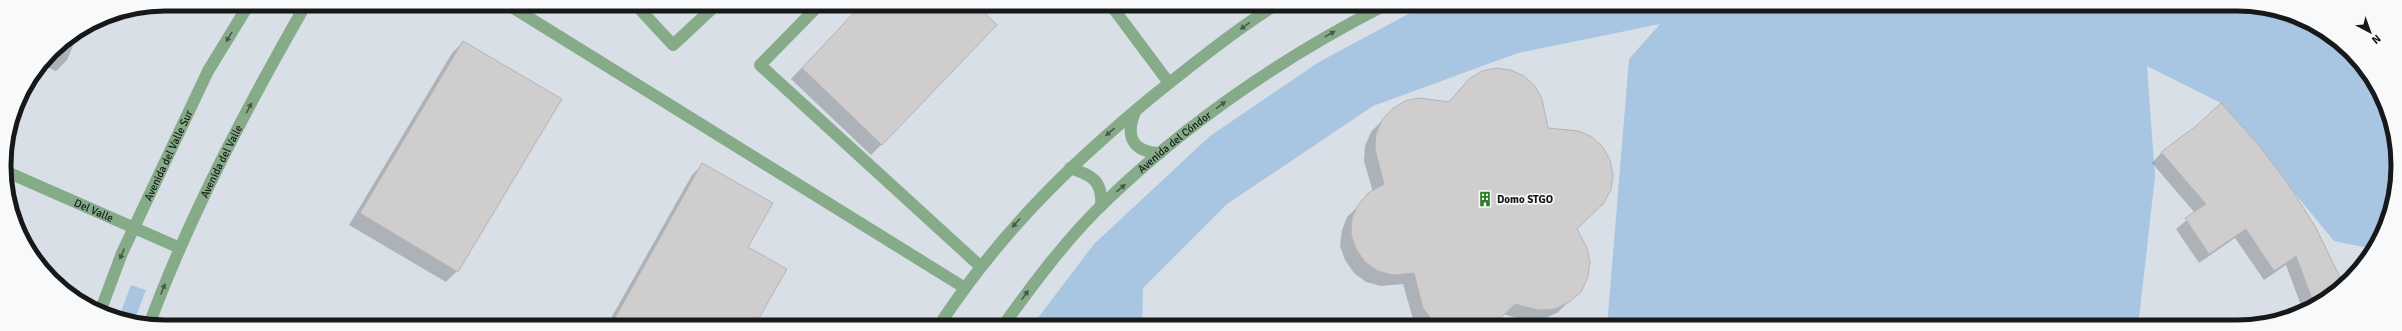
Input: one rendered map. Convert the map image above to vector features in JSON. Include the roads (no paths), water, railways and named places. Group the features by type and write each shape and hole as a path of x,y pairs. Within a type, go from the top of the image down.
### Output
{"street":[{"name":"Avenida del Valle Sur","path":"102,306 122,253 208,71 245,11"},
{"name":"Avenida del Valle","path":"151,320 180,248 236,131 302,11"},
{"path":"518,11 965,288"},
{"path":"641,11 673,45 709,11"},
{"path":"813,11 760,65 980,266"},
{"path":"1115,11 1169,83"},
{"path":"943,320 980,266 1024,214 1070,168 1169,83 1267,11"},
{"name":"Avenida del Cóndor","path":"1007,320 1053,260 1101,206 1160,153 1232,96 1282,62 1374,11"},
{"path":"1135,111 1130,126 1130,135 1134,143 1147,153 1160,153"},
{"path":"1070,168 1091,176 1099,185 1102,193 1101,206"},
{"name":"Del Valle","path":"11,174 180,248"}],"place":[{"name":"Domo STGO","path":"1485,199"}]}
